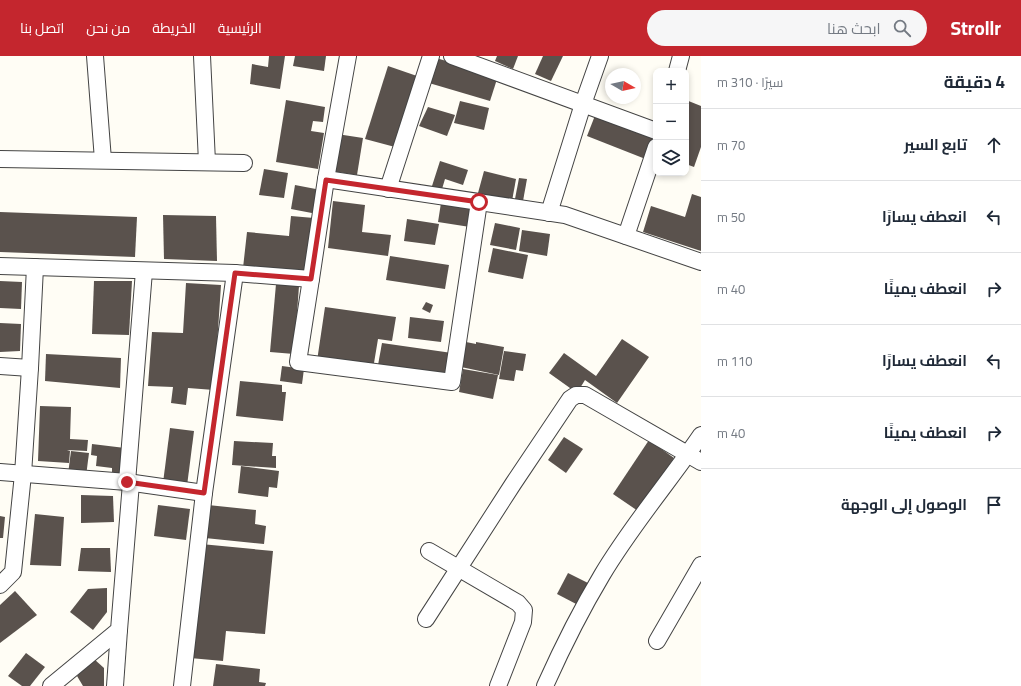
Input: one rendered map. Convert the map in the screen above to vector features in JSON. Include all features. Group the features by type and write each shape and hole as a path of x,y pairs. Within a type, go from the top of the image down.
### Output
{"street":[{"path":"95,56 103,160"},
{"path":"202,56 207,162"},
{"path":"348,56 326,180 298,362 452,382 479,202"},
{"path":"388,189 431,56"},
{"path":"452,56 653,130"},
{"path":"549,213 583,104 600,56"},
{"path":"678,68 681,56"},
{"path":"626,236 653,156"},
{"path":"0,159 244,163"},
{"path":"326,180 565,215 701,262"},
{"path":"0,266 235,273 311,279"},
{"path":"0,585 13,572 23,474 35,267"},
{"path":"115,686 144,271"},
{"path":"182,686 204,493 235,273"},
{"path":"0,366 30,368"},
{"path":"426,619 570,399 576,396 585,395 695,458"},
{"path":"545,686 564,645 602,574 631,530 695,458 701,435"},
{"path":"0,472 129,482 204,493"},
{"path":"428,551 518,603 524,610 523,622 498,686"},
{"path":"657,641 701,565"},
{"path":"51,686 119,630"}],"building":[{"path":"269,56 285,56 280,89 250,84 252,64 268,67"},
{"path":"295,56 326,56 324,71 293,66"},
{"path":"497,56 518,56 513,69 495,61"},
{"path":"543,56 563,56 551,81 535,74"},
{"path":"436,58 498,76 490,101 429,83"},
{"path":"388,66 417,76 395,147 365,139"},
{"path":"286,100 325,107 323,122 313,121 311,131 324,133 318,169 276,162"},
{"path":"460,101 489,108 484,130 454,123"},
{"path":"689,101 701,106 701,147 694,167 689,165"},
{"path":"428,107 455,115 447,136 419,126"},
{"path":"596,113 653,135 653,148 648,160 587,136"},
{"path":"337,134 363,138 357,175 331,171"},
{"path":"440,161 468,170 463,185 445,179 442,189 432,186"},
{"path":"264,169 288,173 284,198 259,195"},
{"path":"484,171 516,179 512,201 478,193"},
{"path":"519,178 527,179 523,201 515,199"},
{"path":"295,185 321,190 317,214 291,209"},
{"path":"692,194 701,197 701,251 643,232 651,206 685,217"},
{"path":"333,201 365,205 362,232 391,235 388,256 328,248"},
{"path":"441,203 472,207 470,227 438,222"},
{"path":"0,212 137,217 135,257 0,252"},
{"path":"163,215 216,216 217,261 164,259"},
{"path":"291,216 314,218 308,275 243,268 247,232 289,236"},
{"path":"407,219 439,224 435,245 404,241"},
{"path":"495,223 520,228 516,250 490,245"},
{"path":"522,230 550,234 547,256 519,251"},
{"path":"493,248 528,255 523,279 488,272"},
{"path":"390,256 449,265 445,289 386,280"},
{"path":"0,281 22,282 21,309 0,308"},
{"path":"94,281 132,281 129,335 92,334"},
{"path":"186,283 221,285 214,390 188,388 186,405 171,403 173,387 148,386 152,332 183,333"},
{"path":"276,284 299,286 294,354 270,352"},
{"path":"426,302 433,305 430,313 422,309"},
{"path":"325,307 396,317 392,341 378,339 373,369 317,361"},
{"path":"410,317 444,321 441,342 408,338"},
{"path":"0,323 21,324 20,351 0,352"},
{"path":"622,339 649,357 617,403 585,380 577,393 549,373 564,353 596,376"},
{"path":"466,342 476,344 476,342 504,347 499,375 461,367"},
{"path":"382,343 452,353 449,375 378,365"},
{"path":"504,351 526,354 523,371 516,370 514,381 499,379"},
{"path":"46,354 121,358 120,388 45,381"},
{"path":"282,366 304,369 302,384 280,381"},
{"path":"463,369 498,375 493,399 459,392"},
{"path":"240,381 282,385 282,392 286,392 283,421 236,416"},
{"path":"40,406 71,407 70,439 88,440 87,451 67,450 70,451 69,463 38,461"},
{"path":"170,428 194,431 187,486 163,483"},
{"path":"564,437 583,449 566,473 548,460"},
{"path":"649,440 674,458 638,511 613,494"},
{"path":"234,441 273,443 272,456 276,456 276,468 232,465"},
{"path":"92,444 125,448 122,476 112,474 112,468 96,466 97,456 91,455"},
{"path":"71,451 89,453 86,476 68,474"},
{"path":"241,466 279,471 277,488 269,487 268,497 238,493"},
{"path":"81,495 113,496 114,522 81,523"},
{"path":"158,505 190,509 186,540 154,536"},
{"path":"208,505 256,510 255,524 266,526 264,544 205,538"},
{"path":"35,514 64,517 61,566 30,565"},
{"path":"0,516 5,517 3,538 0,538"},
{"path":"201,544 273,551 265,634 226,631 223,661 190,658"},
{"path":"81,548 110,548 111,572 78,571"},
{"path":"568,573 590,584 580,606 557,594"},
{"path":"107,588 107,612 93,630 70,612 88,589"},
{"path":"15,591 37,615 0,643 0,605"},
{"path":"26,653 45,667 30,686 22,686 8,676"},
{"path":"94,659 104,668 104,686 83,686 77,676"},
{"path":"216,664 260,669 259,682 266,683 265,686 213,686"}],"route":[{"path":"127,482 204,493 235,273 311,279 326,180 479,202"}]}
